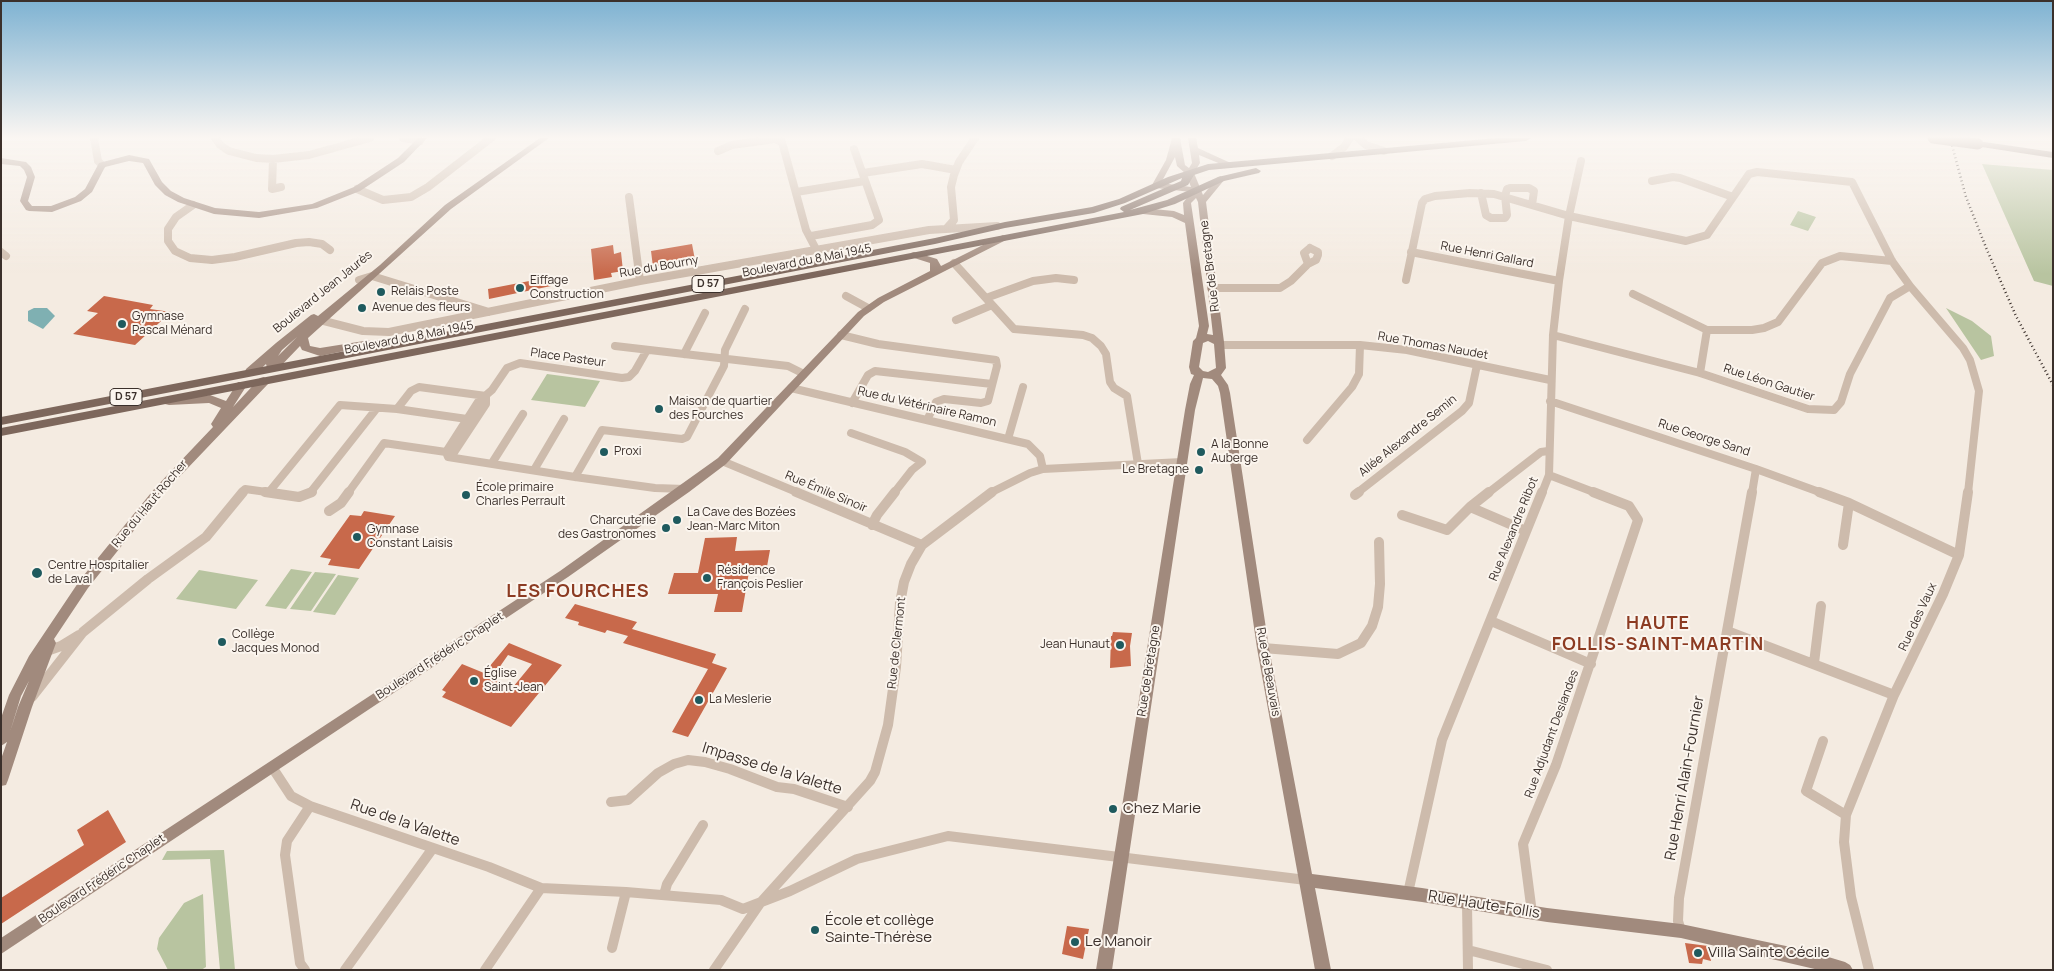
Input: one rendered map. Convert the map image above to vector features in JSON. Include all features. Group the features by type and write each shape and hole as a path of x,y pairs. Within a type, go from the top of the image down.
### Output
{"main road":[{"name":"Boulevard du 8 Mai 1945","path":"268,374 383,350 410,340 935,241 1005,225 1094,210 1122,201 1161,183"},
{"path":"1097,219 1184,183"},
{"path":"1197,190 1204,183"},
{"name":"Boulevard du 8 Mai 1945","path":"1,421 268,374 1143,211 1170,202 1212,183"},
{"name":"Boulevard du 8 Mai 1945","path":"1,432 149,403 245,377"},
{"path":"130,406 150,397 245,377"}],"street":[{"path":"28,183 24,200 29,208 35,209 52,208 78,199 89,190 92,183"},
{"path":"158,183 168,193 193,205 228,213 259,215 314,206 357,189 366,183"},
{"path":"272,183 272,189 281,187"},
{"path":"357,189 383,200 411,197 433,183"},
{"name":"Boulevard Jean Jaurès","path":"268,374 320,320 479,183"},
{"path":"794,183 806,230 811,236 817,251"},
{"path":"796,192 835,183"},
{"path":"811,236 878,223 879,220 866,183"},
{"path":"947,228 954,220 952,183"},
{"name":"Rue de Bretagne","path":"1194,183 1202,202 1219,343 1221,368 1215,375"},
{"path":"1202,202 1217,183"},
{"name":"Rue Alexandre Ribot","path":"1408,893 1442,740 1549,475 1550,380 1553,335 1559,281 1576,183"},
{"path":"1695,183 1733,197"},
{"path":"1406,280 1424,199 1435,196 1481,193 1506,196 1569,216 1686,241 1707,235 1741,183"},
{"path":"1853,183 1892,262"},
{"path":"1156,185 1197,190"},
{"path":"1481,193 1486,216 1499,219 1505,218 1507,215 1507,189 1510,188 1528,188 1535,193 1532,205"},
{"name":"Rue de Bretagne","path":"1104,970 1182,462 1195,384 1200,374 1194,367 1198,341 1201,338 1204,326 1187,203 1197,190"},
{"path":"629,197 640,281"},
{"path":"193,205 176,217 168,229 168,241 175,251 190,258 212,260 235,257 286,245 309,242 322,244 330,250"},
{"path":"1143,211 1174,214 1189,221"},
{"path":"954,213 962,223 969,227"},
{"name":"Rue du Bourny","path":"320,320 363,331 389,332 640,281 895,236 947,228 1005,225"},
{"name":"Boulevard Jean Jaurès","path":"245,377 280,345 415,237"},
{"name":"Boulevard Frédéric Chaplet","path":"1,947 564,574 685,489 722,461 868,308 880,300 1003,238"},
{"name":"Rue Henri Gallard","path":"1411,252 1559,281"},
{"path":"914,254 934,261 936,265 935,272"},
{"path":"1632,294 1707,330 1752,330 1764,328 1778,322 1822,263 1840,256 1892,262"},
{"name":"Rue des Vaux","path":"1869,970 1852,897 1844,842 1846,815 1894,695 1943,594 1959,555 1971,470 1979,391 1975,370 1963,348 1892,262"},
{"path":"954,263 1014,329 1083,335 1092,338 1101,346 1106,354 1110,382 1114,388 1127,396 1138,464"},
{"path":"1212,288 1280,288 1291,281 1308,264"},
{"path":"359,280 372,276 489,312"},
{"path":"986,298 1033,281 1056,278 1074,280"},
{"name":"Rue Léon Gautier","path":"1553,335 1700,373 1808,409 1834,410 1841,402 1850,374 1890,298 1910,286"},
{"path":"846,296 868,308"},
{"path":"956,320 992,305"},
{"path":"575,477 602,430 682,440 687,436 724,366 725,350 745,309"},
{"path":"684,354 705,313"},
{"path":"1700,373 1707,330"},
{"path":"841,335 878,344 996,360 997,366 988,402 981,403 944,398 936,402 927,420"},
{"path":"304,337 306,348 320,352 364,344 410,340"},
{"path":"1201,338 1213,338 1219,343"},
{"name":"Rue Thomas Naudet","path":"1219,343 1360,345 1407,350 1550,380"},
{"path":"268,374 270,360 280,345"},
{"path":"1307,440 1359,374 1360,345"},
{"path":"615,346 788,366 804,374"},
{"name":"Place Pasteur","path":"449,454 478,402 486,396 507,368 514,364 520,363 622,378 629,377 635,371 648,350"},
{"name":"Allée Alexandre Semin","path":"1355,495 1462,411 1469,403 1477,365"},
{"path":"852,403 868,375 875,371 992,384"},
{"name":"Rue du Haut Rocher","path":"1,780 38,662 53,632 84,584 159,491 196,451 252,396 268,374"},
{"path":"1200,374 1215,375"},
{"name":"Rue de Beauvais","path":"1215,375 1223,385 1225,393 1264,648 1322,970"},
{"name":"Rue du Haut Rocher","path":"196,451 228,406 245,377"},
{"path":"397,409 411,391 419,387 486,396"},
{"path":"1008,439 1023,387"},
{"name":"Rue du Vétérinaire Ramon","path":"791,388 1028,444 1040,456 1043,469"},
{"name":"Place Pasteur","path":"449,454 486,404 486,396"},
{"path":"149,403 210,400 228,406"},
{"name":"Rue George Sand","path":"1550,401 1756,469 1849,504 1959,555"},
{"path":"269,492 340,405 397,409 467,419"},
{"path":"48,650 61,646 83,632 148,579 206,537 245,488 299,497 311,493 377,408"},
{"path":"492,462 523,414"},
{"path":"534,470 564,419"},
{"path":"851,433 905,452 922,462 912,470 877,515 872,525"},
{"path":"329,511 341,503 384,443 575,477 655,488 685,489"},
{"path":"1402,515 1446,530 1460,515 1541,452 1548,451"},
{"name":"Rue Émile Sinoir","path":"722,461 922,545"},
{"name":"Rue de Clermont","path":"714,970 761,902 870,781 881,752 888,725 896,667 900,603 904,582 911,564 922,545 990,493 1008,482 1043,469 1182,462"},
{"name":"Rue Henri Alain-Fournier","path":"1681,931 1678,921 1679,898 1756,469"},
{"name":"Rue Adjudant Deslandes","path":"1532,913 1523,844 1556,765 1638,520 1635,513 1628,506 1549,475"},
{"path":"655,488 665,502"},
{"path":"1843,545 1849,504"},
{"path":"1470,508 1526,530"},
{"path":"1264,648 1338,654 1360,643 1372,626 1378,607 1380,584 1379,542"},
{"path":"1814,663 1821,606"},
{"path":"1490,620 1591,664"},
{"name":"Rue du Haut Rocher","path":"1,740 15,695 48,650 53,632"},
{"path":"24,707 83,632"},
{"path":"1727,632 1814,663 1894,695"},
{"path":"38,662 61,661"},
{"path":"1824,742 1806,791 1846,815"},
{"name":"Impasse de la Valette","path":"611,802 628,800 658,773 674,764 688,760 705,762 730,769 777,787 794,789 848,807"},
{"name":"Rue de la Valette","path":"272,767 292,796 310,806 489,866 542,888 626,892 721,900 743,909 761,902"},
{"path":"305,970 300,963 285,855 287,841 310,806"},
{"path":"664,895 667,884 703,825"},
{"name":"Rue Haute-Follis","path":"761,902 790,891 857,859 948,836 1408,893 1532,913 1681,931 1804,958 1845,970"},
{"path":"345,970 433,848"},
{"path":"485,970 542,888"},
{"path":"612,948 626,892"},
{"path":"1467,903 1468,970"},
{"path":"1468,950 1547,970"}],"green space":[{"path":"1991,183 2053,183 2053,286 2034,281"},
{"path":"1798,211 1816,217 1808,231 1790,225"},
{"path":"1946,308 1972,321 1991,336 1994,356 1981,360"},
{"path":"547,374 600,381 585,407 531,400"},
{"path":"291,569 312,572 286,609 265,606"},
{"path":"199,570 258,580 236,609 176,599"},
{"path":"315,572 336,574 311,611 290,609"},
{"path":"338,575 359,578 335,615 313,612"},
{"path":"224,850 235,970 220,970 210,859 162,860 167,851"},
{"path":"203,894 206,967 201,970 168,970 157,949 159,938 184,903"}],"water":[{"path":"34,308 47,308 55,316 43,329 28,321 28,311"}],"building":[{"path":"692,244 695,260 653,267 651,251"},
{"path":"613,245 614,254 621,252 623,271 611,273 612,277 594,280 591,249"},
{"name":"Eiffage Construction","path":"550,277 551,286 489,299 488,289"},
{"name":"Gymnase Pascal Ménard","path":"104,296 153,305 150,309 171,312 135,345 73,334 98,313 87,311"},
{"name":"Gymnase Constant Laisis","path":"364,511 395,516 359,569 328,565 331,559 320,557 350,515 361,516"},
{"name":"Résidence François Peslier","path":"737,537 735,551 770,550 766,572 749,572 742,612 714,612 718,594 668,594 674,573 698,573 705,538"},
{"name":"La Meslerie","path":"575,604 637,622 632,629 716,654 712,663 727,668 688,737 672,732 708,669 623,643 628,636 607,630 605,633 578,625 579,622 565,618"},
{"name":"Jean Hunaut","path":"1113,632 1132,633 1130,646 1131,666 1110,668 1111,636"},
{"name":"Église Saint-Jean","path":"509,643 562,665 511,727 442,697 446,692 442,690 462,664 484,673","holes":["508,655 532,664 513,687 492,678"]},
{"path":"108,810 126,842 1,924 1,898 84,845 77,830"},
{"name":"Le Manoir","path":"1067,926 1089,929 1083,959 1062,954"},
{"name":"Villa Sainte Cécile","path":"1685,943 1708,946 1711,961 1703,959 1702,964 1689,963"}],"railway":[{"path":"1962,183 1987,250 2016,316 2053,385"}],"place":[{"name":"Eiffage Construction","path":"520,288"},
{"name":"Relais Poste","path":"381,292"},
{"name":"Avenue des fleurs","path":"362,308"},
{"name":"Gymnase Pascal Ménard","path":"122,324"},
{"name":"Maison de quartier des Fourches","path":"659,409"},
{"name":"Proxi","path":"604,452"},
{"name":"A la Bonne Auberge","path":"1201,452"},
{"name":"Le Bretagne","path":"1199,470"},
{"name":"École primaire Charles Perrault","path":"466,495"},
{"name":"La Cave des Bozées Jean-Marc Miton","path":"677,520"},
{"name":"Charcuterie des Gastronomes","path":"666,528"},
{"name":"Gymnase Constant Laisis","path":"357,537"},
{"name":"Centre Hospitalier de Laval","path":"37,573"},
{"name":"Résidence François Peslier","path":"707,578"},
{"name":"Collège Jacques Monod","path":"222,642"},
{"name":"Jean Hunaut","path":"1120,645"},
{"name":"Église Saint-Jean","path":"474,681"},
{"name":"La Meslerie","path":"699,700"},
{"name":"Chez Marie","path":"1113,809"},
{"name":"École et collège Sainte-Thérèse","path":"815,930"},
{"name":"Le Manoir","path":"1075,942"},
{"name":"Villa Sainte Cécile","path":"1698,953"}],"district":[{"name":"LES FOURCHES","path":"578,592"},
{"name":"HAUTE FOLLIS-SAINT-MARTIN","path":"1658,634"}]}
